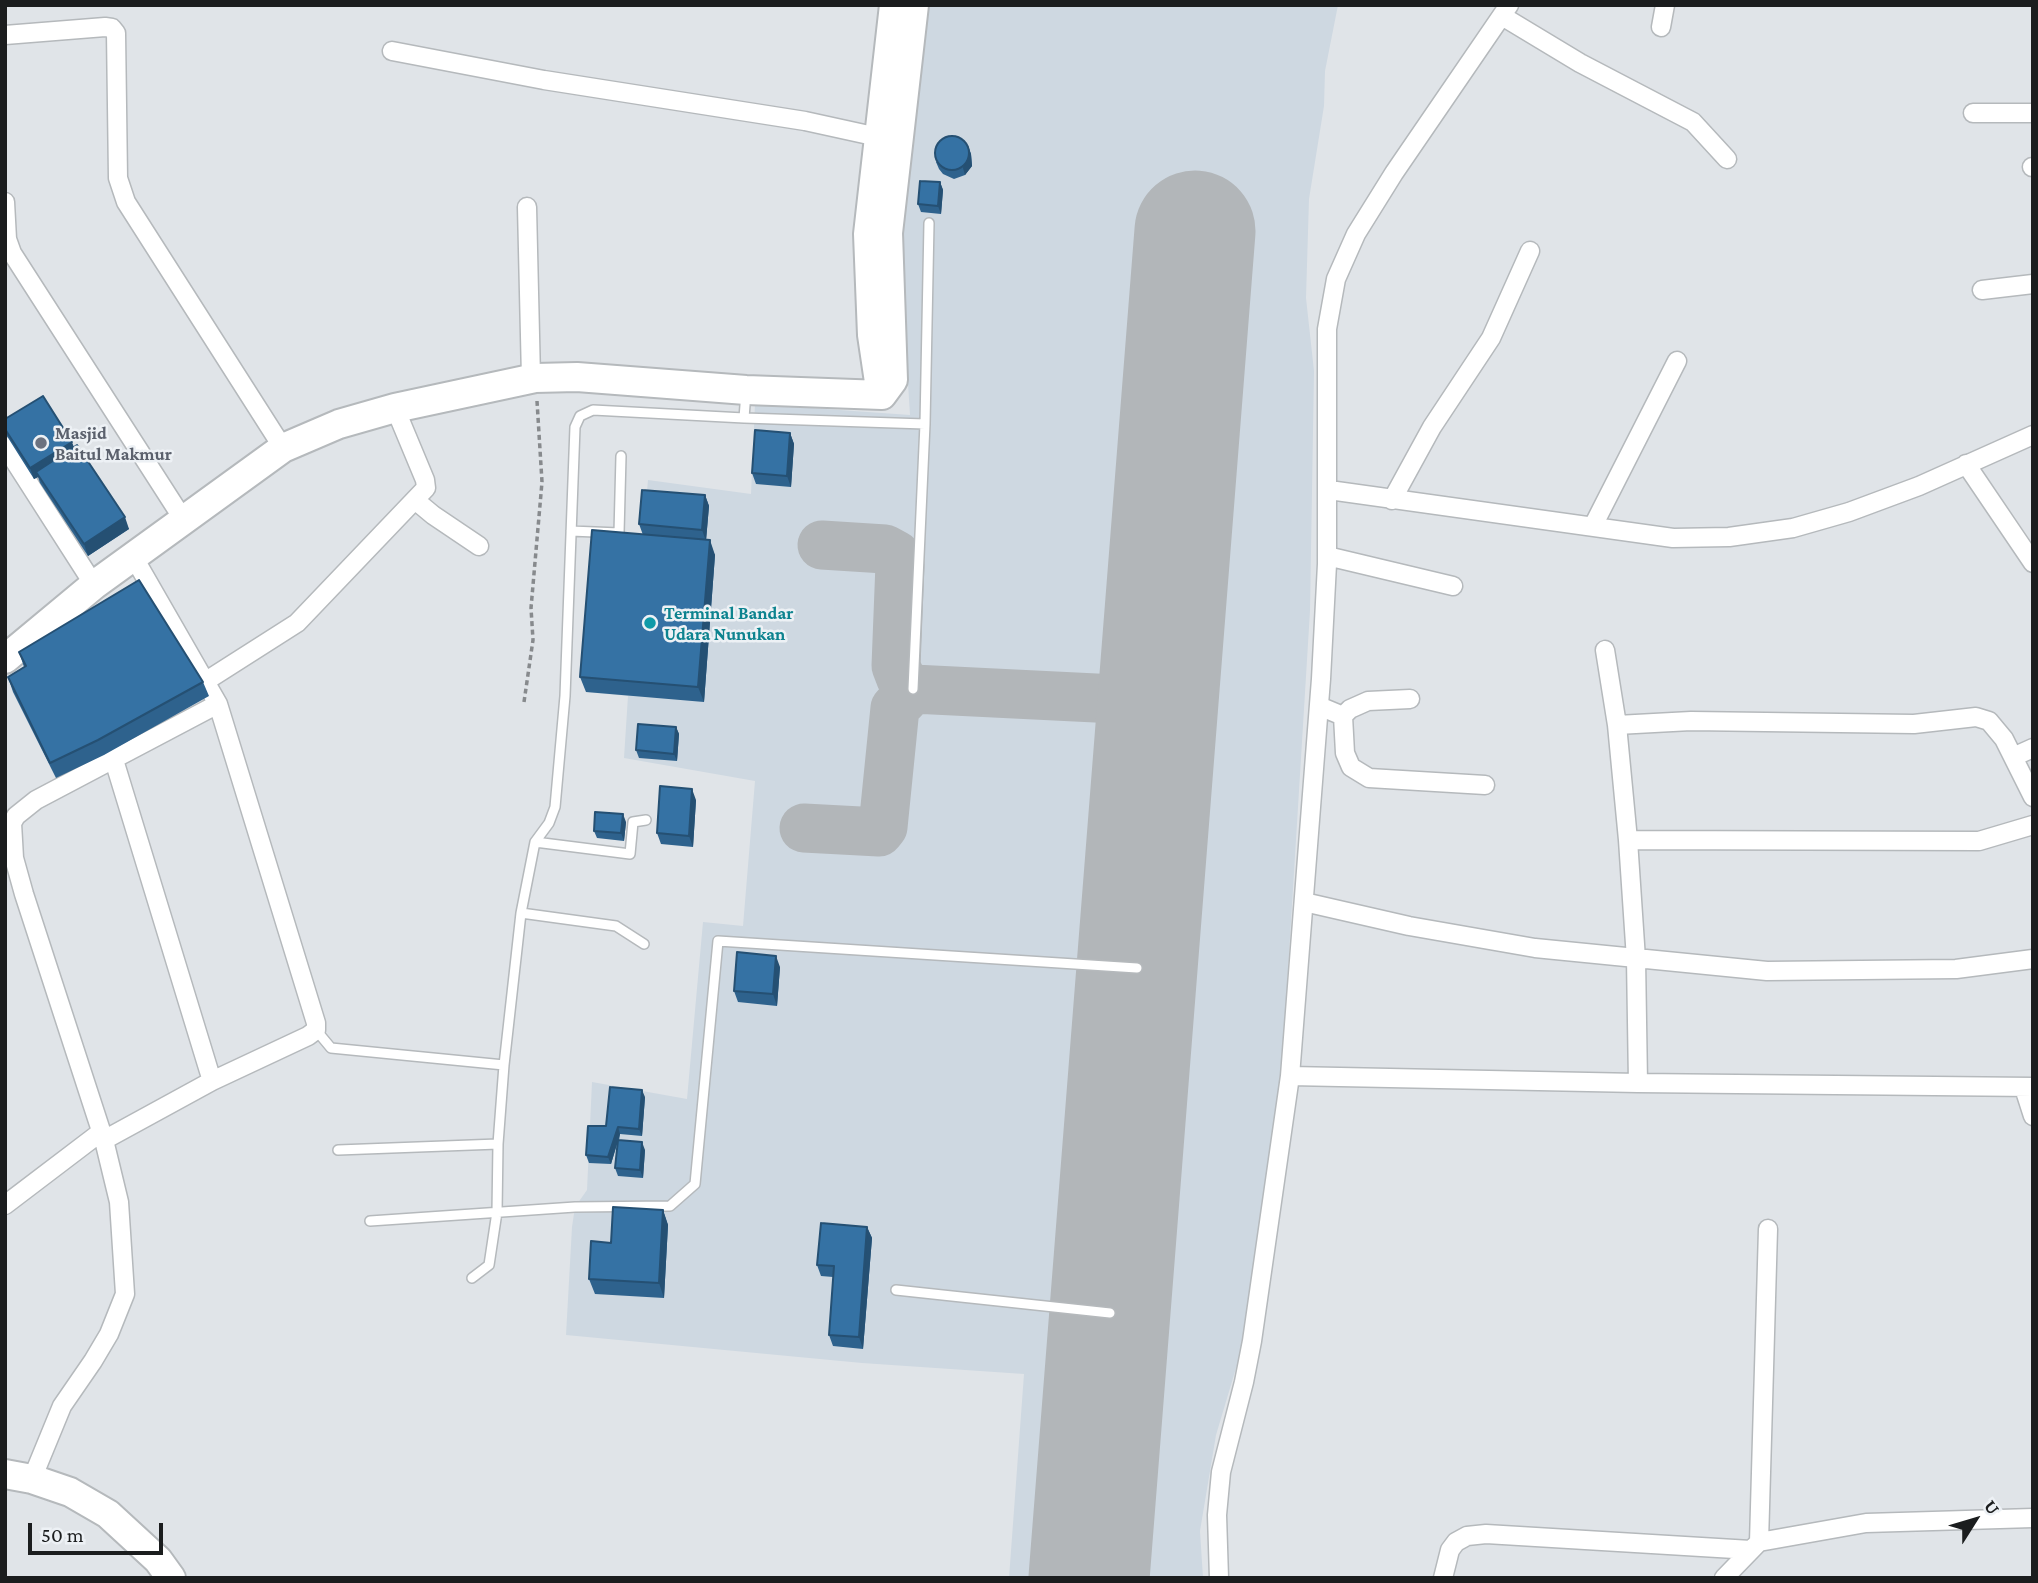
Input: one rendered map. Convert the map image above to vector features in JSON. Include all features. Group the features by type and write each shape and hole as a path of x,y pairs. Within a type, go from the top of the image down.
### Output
{"highway":[{"path":"881,395 872,335 868,234 894,5"},
{"path":"881,395 893,380 888,233 914,5"},
{"path":"5,659 94,585 282,448 339,424 395,408 533,378 578,377 746,390 881,395"},
{"path":"18,1476 70,1492 108,1514 158,1560 171,1578"}],"street":[{"path":"1661,27 1665,5"},
{"path":"1219,1578 1217,1515 1221,1472 1252,1341 1290,1076 1319,706 1329,490 1327,329 1336,279 1356,234 1394,173 1505,11 1580,64 1693,122 1727,159"},
{"path":"5,35 105,27 112,28 116,33 118,178 126,202 282,448"},
{"path":"392,51 544,80 805,121 878,137"},
{"path":"1973,113 2033,113"},
{"path":"5,202 7,239 12,253 183,519"},
{"path":"527,207 533,378"},
{"path":"1392,500 1432,426 1491,338 1530,251"},
{"path":"1982,290 2033,284"},
{"path":"1594,526 1677,361"},
{"path":"206,681 297,623 426,488 395,408"},
{"path":"1329,490 1673,538 1729,537 1793,528 1849,512 1919,486 2033,435"},
{"path":"5,446 94,585"},
{"path":"1966,464 2033,563"},
{"path":"415,500 442,522 479,546"},
{"path":"5,1205 103,1136 316,1030 218,704 133,556"},
{"path":"1327,556 1453,586"},
{"path":"1605,650 1617,725 1628,840 1636,958 1638,1083"},
{"path":"1410,699 1368,701 1350,709 1343,716 1345,753 1351,767 1369,778 1485,785"},
{"path":"18,1476 93,1361 124,1300 119,1202 103,1136 23,894 14,858 12,823 16,816 36,800 218,704"},
{"path":"1319,706 1343,716"},
{"path":"1617,725 1690,721 1914,724 1976,717 1989,721 2004,739 2033,797"},
{"path":"2013,757 2033,748"},
{"path":"114,760 212,1081"},
{"path":"1628,840 1979,841 2033,825"},
{"path":"1304,902 1409,926 1535,948 1767,971 1956,969 2033,958"},
{"path":"1290,1076 2028,1088 2033,1116"},
{"path":"1724,1578 1755,1546 1768,1229"},
{"path":"1443,1578 1450,1550 1456,1542 1467,1536 1486,1534 1755,1546 1866,1523 2033,1518"}],"lane":[{"path":"913,689 925,424 929,223"},
{"path":"744,418 746,390"},
{"path":"472,1278 489,1265 497,1212 498,1144 504,1065 521,913 535,842 549,824 555,807 565,696 575,427 580,416 593,410 925,424"},
{"path":"571,531 619,533 621,456"},
{"path":"535,842 630,854 633,822 646,820"},
{"path":"521,913 616,926 644,944"},
{"path":"370,1221 575,1207 670,1206 695,1184 718,941 1137,968"},
{"path":"316,1030 331,1048 504,1065"},
{"path":"338,1150 498,1144"},
{"path":"896,1290 1110,1313"}],"path":[{"path":"524,702 533,640 531,608 542,482 533,378"}],"shaded area":[{"path":"922,5 1338,5 1325,71 1324,106 1309,199 1306,298 1314,371 1310,611 1283,1052 1248,1328 1216,1435 1200,1531 1203,1578 1009,1578 1024,1374 862,1363 566,1335 572,1227 575,1207 587,1190 592,1082 687,1099 703,922 743,926 755,781 624,758 628,696 586,692 643,535 648,480 751,494 755,404 910,415 899,240"}],"building":[{"path":"952,136 964,141 969,153 964,165 952,170 940,165 935,153 940,141"},
{"path":"920,181 940,182 938,206 918,204"},
{"name":"Masjid Baitul Makmur","path":"43,396 72,442 30,468 5,429 5,419"},
{"path":"755,430 790,433 787,476 752,473"},
{"path":"77,445 125,517 84,544 36,472"},
{"path":"642,490 705,495 702,530 639,524"},
{"name":"Terminal Bandar Udara Nunukan","path":"592,530 710,540 698,687 580,677"},
{"path":"139,580 203,682 98,740 50,763 8,677 26,666 19,652"},
{"path":"638,724 676,727 674,754 636,750"},
{"path":"660,786 692,789 689,836 657,833"},
{"path":"595,812 623,814 621,833 594,831"},
{"path":"737,952 776,956 773,994 734,991"},
{"path":"610,1087 642,1090 639,1129 618,1127 608,1157 586,1155 588,1126 606,1126"},
{"path":"618,1140 642,1142 640,1170 615,1168"},
{"path":"613,1207 663,1210 659,1283 589,1279 591,1241 611,1243"},
{"path":"821,1223 867,1227 859,1337 829,1335 834,1266 817,1265"}],"taxiway":[{"path":"822,545 885,549 896,555 900,564 896,666 901,679 913,689 1116,699 1144,682 1161,663"},
{"path":"804,828 879,832 883,827 895,708 913,689"},
{"path":"1116,699 1137,715 1155,740"}],"runway":[{"path":"1089,1578 1195,231"}],"place":[{"name":"Masjid Baitul Makmur","path":"41,443"},
{"name":"Terminal Bandar Udara Nunukan","path":"650,623"}]}
